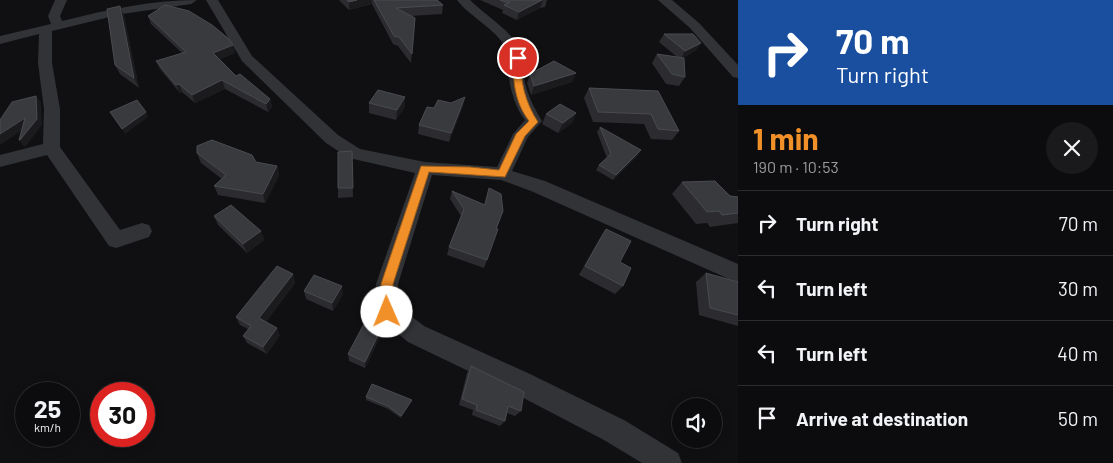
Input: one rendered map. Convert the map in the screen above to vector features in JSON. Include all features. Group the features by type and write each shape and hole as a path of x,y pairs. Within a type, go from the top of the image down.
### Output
{"street":[{"path":"61,0 54,16 45,63 52,109 51,148 116,240 142,231"},
{"path":"0,40 122,10 191,0"},
{"path":"212,0 247,58 332,139 355,154 392,163 425,168 470,170 502,174 538,186 738,274"},
{"path":"463,0 504,34 512,46 518,58 516,77 526,111 534,122 521,134 502,174"},
{"path":"664,0 679,10 694,24 738,74"},
{"path":"0,160 51,148"},
{"path":"425,168 387,284 387,312 416,334 521,383 614,430 668,463"}],"building":[{"path":"374,0 437,0 443,5 396,8 415,18 412,54 399,37 394,36"},
{"path":"500,0 542,0 519,12 504,5 510,2"},
{"path":"165,5 189,11 212,25 229,39 233,45 213,53 236,76 240,74 270,99 266,104 222,80 192,95 179,84 176,85 156,61 186,52 148,16"},
{"path":"120,6 134,78 115,65 107,9"},
{"path":"664,34 693,34 701,43 685,51"},
{"path":"657,54 684,58 685,77 672,74"},
{"path":"554,61 576,73 534,86 530,74"},
{"path":"589,88 658,91 679,131 658,129 651,114 598,112"},
{"path":"378,90 405,97 397,110 369,103"},
{"path":"36,96 37,119 20,140 25,118 0,134 0,120 12,102"},
{"path":"465,97 451,133 419,125 427,107 434,108 438,100 451,103"},
{"path":"137,100 146,112 122,129 110,112"},
{"path":"560,104 576,113 563,123 546,114"},
{"path":"600,127 641,150 616,175 599,165 611,154"},
{"path":"212,140 252,155 256,162 277,166 263,194 214,186 226,175 197,153 197,146"},
{"path":"352,151 353,188 338,188 338,152"},
{"path":"715,181 730,196 738,197 738,213 722,215 719,211 707,212 682,182"},
{"path":"489,188 501,194 503,211 487,260 449,247 464,209 452,191 485,205"},
{"path":"231,205 261,231 243,244 214,216"},
{"path":"606,229 631,241 620,262 631,268 623,286 585,266"},
{"path":"277,266 293,274 259,318 277,328 263,347 243,336 251,326 236,317"},
{"path":"706,273 738,282 738,315 710,308"},
{"path":"314,275 342,286 332,303 304,291"},
{"path":"365,322 381,329 365,362 348,354"},
{"path":"471,366 524,392 521,411 508,406 505,421 476,410 477,405 462,399"},
{"path":"372,384 412,400 401,416 388,406 366,397"}],"route":[{"path":"387,312 387,284 425,168 470,170 502,174 521,134 534,122 526,111 516,77 518,58"}]}
